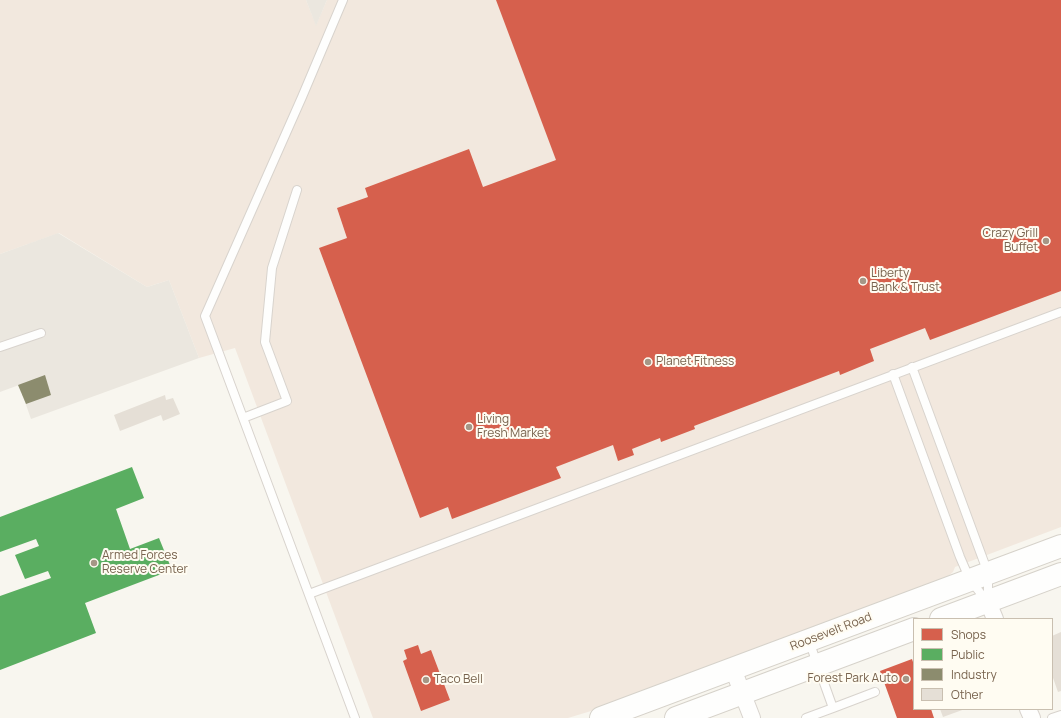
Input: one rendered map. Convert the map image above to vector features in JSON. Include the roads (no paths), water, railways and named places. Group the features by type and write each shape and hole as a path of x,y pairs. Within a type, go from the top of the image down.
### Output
{"main road":[{"name":"Roosevelt Road","path":"601,718 1061,546"},
{"path":"947,618 991,610 1061,574"},
{"path":"676,718 913,629"}],"street":[{"path":"734,669 752,718"}],"lane":[{"path":"343,0 302,97 205,316 355,718"},
{"path":"243,418 287,400 265,342 272,268 296,190"},
{"path":"309,594 1061,312"},
{"path":"0,347 41,333"},
{"path":"912,367 991,610"},
{"path":"893,374 960,557 979,576 991,610"},
{"path":"808,640 832,708"},
{"path":"806,718 875,692"},
{"path":"1052,718 1061,715"}],"place":[{"name":"Crazy Grill Buffet","path":"1046,241"},
{"name":"Liberty Bank & Trust","path":"863,281"},
{"name":"Planet Fitness","path":"648,362"},
{"name":"Living Fresh Market","path":"469,427"},
{"name":"Armed Forces Reserve Center","path":"94,563"},
{"name":"Forest Park Auto","path":"906,679"},
{"name":"Taco Bell","path":"426,680"}]}
